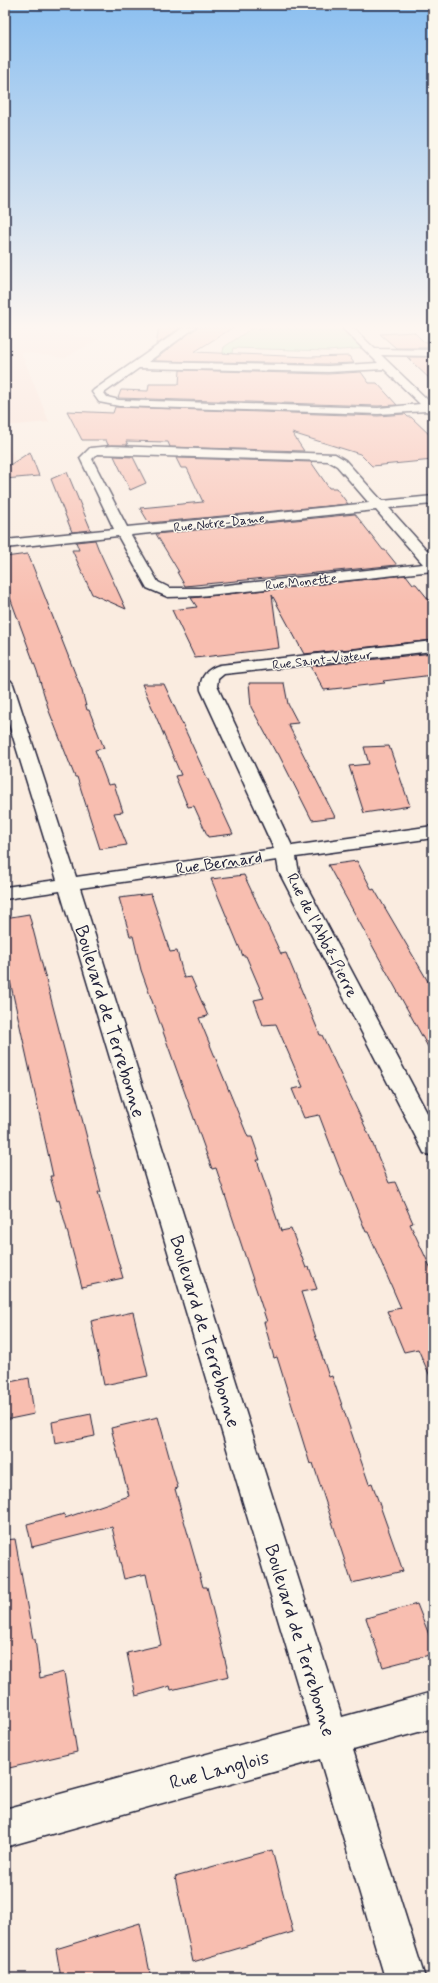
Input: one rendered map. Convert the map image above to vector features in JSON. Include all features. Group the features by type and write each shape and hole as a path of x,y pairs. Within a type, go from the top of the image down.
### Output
{"street":[{"path":"123,533 86,458 94,451 112,450 331,457 341,463 380,505 433,567"},
{"name":"Rue Notre-Dame","path":"5,544 433,500"},
{"name":"Rue Monette","path":"123,533 152,585 168,593 199,592 433,567"},
{"name":"Rue Saint-Viateur","path":"211,675 220,670 433,646"},
{"name":"Rue de l'Abbé-Pierre","path":"211,675 207,682 209,690 286,853 289,872 433,1147"},
{"name":"Boulevard de Terrebonne","path":"5,684 68,883 405,1978"},
{"name":"Rue Bernard","path":"5,894 68,883 433,832"},
{"name":"Rue Langlois","path":"5,1828 433,1710"}],"shaded area":[{"path":"5,420 48,420 49,422 5,426"},
{"path":"5,434 18,470 5,471"}],"building":[{"path":"71,420 414,420 433,438 433,460 372,466 360,454 292,433 304,451 170,447 168,442 126,441 128,445 108,445 106,440 82,440"},
{"path":"30,452 39,476 5,479 5,468"},
{"path":"114,456 133,457 146,483 130,490"},
{"path":"176,458 311,462 329,488 336,488 348,504 149,523 140,508 203,502 187,468 181,468"},
{"path":"67,472 91,530 72,532 51,479"},
{"path":"355,514 383,550 385,550 397,565 185,586 177,572 179,572 156,534"},
{"path":"95,540 126,609 92,594 72,550 79,550 76,542"},
{"path":"28,554 82,691 87,710 89,710 104,748 95,750 108,785 114,784 123,812 114,813 127,845 100,849 77,777 75,777 49,711 37,671 12,603 5,581 5,557"},
{"path":"406,575 413,584 416,584 433,605 433,640 304,654 272,595 279,648 195,658 172,610 197,607 191,598"},
{"path":"433,653 433,675 383,681 385,683 324,690 311,666"},
{"path":"249,683 284,683 288,704 298,723 288,724 335,817 312,820 278,753 276,753 251,707"},
{"path":"142,684 164,684 233,834 208,837 194,806 188,807 175,776 181,775"},
{"path":"389,746 410,806 364,813 349,766 369,764 364,747"},
{"path":"357,861 372,890 374,889 433,990 433,1056 328,865"},
{"path":"244,875 281,954 286,953 320,1035 322,1035 369,1135 389,1183 395,1182 413,1223 410,1224 433,1273 433,1383 418,1349 404,1352 387,1311 401,1308 368,1232 366,1232 319,1115 304,1118 292,1089 303,1087 276,1024 263,1025 254,1000 264,998 246,956 243,956 211,879"},
{"path":"151,894 170,952 177,951 184,978 191,977 208,1016 199,1018 248,1137 252,1137 260,1160 257,1160 281,1231 291,1229 306,1268 309,1267 317,1289 301,1292 329,1377 332,1376 369,1484 372,1483 403,1571 352,1583 313,1463 310,1464 277,1357 274,1358 264,1322 267,1322 216,1168 212,1169 141,970 133,936 130,936 119,898"},
{"path":"29,914 101,1192 98,1192 123,1278 82,1287 59,1200 57,1201 50,1176 53,1176 5,958 5,918"},
{"path":"133,1312 148,1376 104,1385 91,1321"},
{"path":"29,1378 34,1414 5,1420 5,1383"},
{"path":"91,1414 95,1436 55,1444 52,1422"},
{"path":"158,1417 178,1488 175,1489 203,1587 207,1587 229,1676 171,1690 170,1686 136,1696 127,1653 161,1645 146,1574 124,1579 112,1527 32,1547 27,1524 64,1514 65,1518 129,1496 111,1428"},
{"path":"15,1539 33,1639 35,1639 40,1678 64,1672 77,1752 5,1769 5,1540"},
{"path":"417,1604 433,1645 433,1654 383,1667 366,1618"},
{"path":"272,1850 293,1932 193,1962 175,1877"},
{"path":"140,1923 151,1978 61,1978 56,1949"}]}
